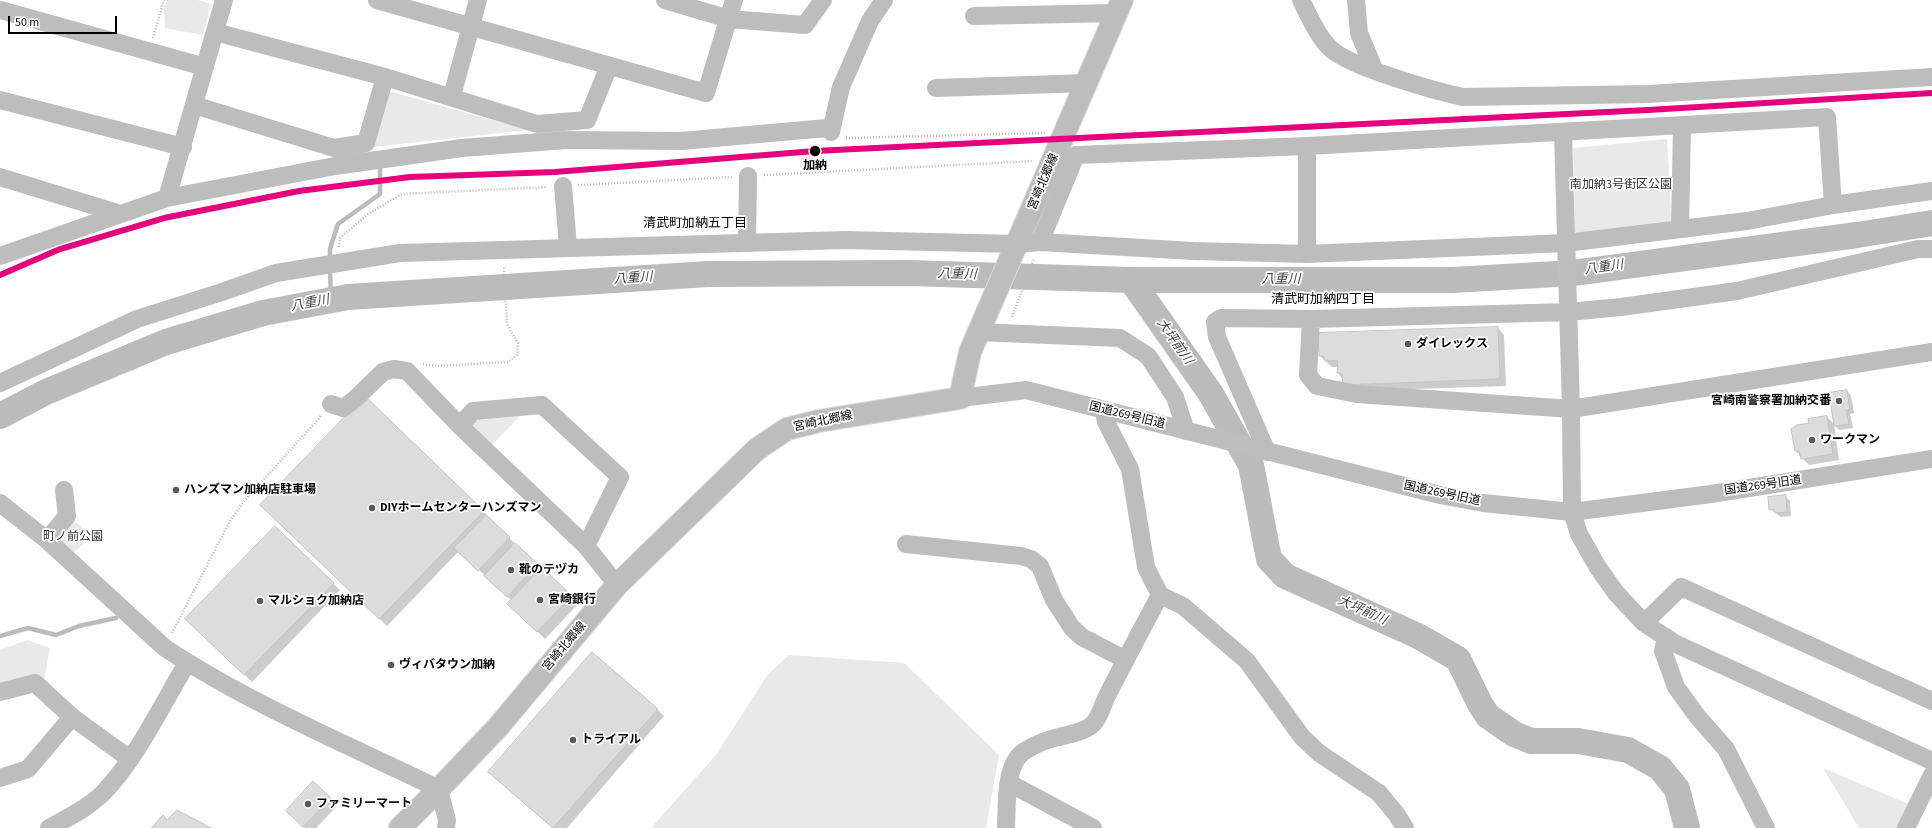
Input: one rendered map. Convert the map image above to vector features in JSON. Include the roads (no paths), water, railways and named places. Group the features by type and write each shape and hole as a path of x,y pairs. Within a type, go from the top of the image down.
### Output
{"main road":[{"name":"宮崎北郷線","path":"400,828 439,790 498,726 617,585 757,449 787,429 819,421 960,398 970,352 1119,6"}],"street":[{"path":"167,198 183,147 224,0"},
{"path":"377,0 706,93 734,0"},
{"path":"452,96 478,0"},
{"path":"665,0 729,19 805,25 823,0"},
{"path":"0,256 167,198 335,166 462,148 566,140 681,141 827,128 832,132 841,87 870,21 884,0"},
{"path":"1301,0 1331,50 1349,60 1374,70 1437,91 1463,97 1648,94 1932,77"},
{"path":"1356,0 1359,33 1374,70"},
{"path":"974,16 1119,6"},
{"path":"3,11 205,68"},
{"path":"215,32 452,96 537,124 587,120 609,66"},
{"path":"194,105 334,148 366,143 385,77"},
{"path":"936,88 1087,83"},
{"path":"0,100 183,147"},
{"path":"1040,242 1076,155 1307,146 1827,117 1833,205"},
{"path":"1680,229 1682,125"},
{"path":"1563,132 1572,409 1572,512 1579,534 1596,566 1616,593 1644,623 1666,637 1710,660 1932,761"},
{"path":"1307,146 1307,254"},
{"path":"747,243 748,176"},
{"path":"0,177 121,214"},
{"path":"563,186 568,247"},
{"path":"0,383 137,320 276,273 339,261 400,253 845,240 1016,247 1040,242 1307,254 1566,246 1680,229 1747,221 1833,205 1932,191"},
{"path":"1260,450 1218,337 1215,322 1221,318 1310,319 1569,307 1737,291 1918,249 1932,249"},
{"path":"1310,319 1308,375 1317,386 1357,394 1572,409 1932,352"},
{"path":"981,327 1006,333 1120,338 1148,356 1175,396 1186,431"},
{"path":"331,404 343,408 354,400 383,372 394,369 408,371 460,426 586,546 617,585"},
{"name":"国道269号旧道","path":"960,398 1026,390 1440,495 1482,503 1572,512 1832,476 1932,459"},
{"path":"460,426 473,411 542,405 620,477 586,546"},
{"path":"1104,411 1106,422 1130,469 1146,567 1160,595 1183,606 1247,661 1302,737 1319,753 1379,793 1397,815 1405,828"},
{"path":"46,540 67,516 64,490"},
{"path":"0,503 46,540 165,648 187,663 248,697 439,790 446,820 446,828"},
{"path":"906,544 1021,556 1031,559 1040,566 1054,600 1072,628 1082,637 1126,660"},
{"path":"1644,623 1681,587 1932,701"},
{"path":"1006,828 1009,783 1018,756 1053,738 1077,732 1094,723 1130,650 1160,595"},
{"path":"1666,637 1663,651 1676,687 1697,716 1726,749 1766,828"},
{"path":"49,828 71,816 102,794 130,759 187,663"},
{"path":"0,692 35,683 72,717 130,759"},
{"path":"0,778 28,769 72,717"},
{"path":"1906,828 1932,775"},
{"path":"1009,783 1092,828"}],"waterway":[{"path":"330,260 330,249 338,224 380,194 380,169"},
{"name":"八重川","path":"0,416 46,392 166,342 263,313 348,297 708,274 909,273 1131,280 1453,280 1573,273 1857,235 1932,223"},
{"path":"330,268 331,300"},
{"name":"大坪前川","path":"1131,280 1211,394 1251,465 1269,559 1285,576 1418,636 1458,659 1480,704 1488,716 1514,734 1531,741 1578,741 1628,750 1660,768 1677,789 1687,828"},
{"path":"0,636 28,628 56,635 79,626 116,618"}],"place":[{"name":"加納","path":"815,151"},
{"name":"ダイレックス","path":"1408,344"},
{"name":"宮崎南警察署加納交番","path":"1839,401"},
{"name":"ワークマン","path":"1812,440"},
{"name":"ハンズマン加納店駐車場","path":"176,490"},
{"name":"DIYホームセンターハンズマン","path":"372,508"},
{"name":"靴のテヅカ","path":"511,570"},
{"name":"宮崎銀行","path":"540,600"},
{"name":"マルショク加納店","path":"260,601"},
{"name":"ヴィバタウン加納","path":"391,665"},
{"name":"トライアル","path":"573,740"},
{"name":"ファミリーマート","path":"308,804"}],"district":[{"name":"清武町加納五丁目","path":"695,224"},
{"name":"清武町加納四丁目","path":"1323,300"}],"park label":[{"name":"南加納3号街区公園","path":"1621,185"},
{"name":"町ノ前公園","path":"73,537"}]}
